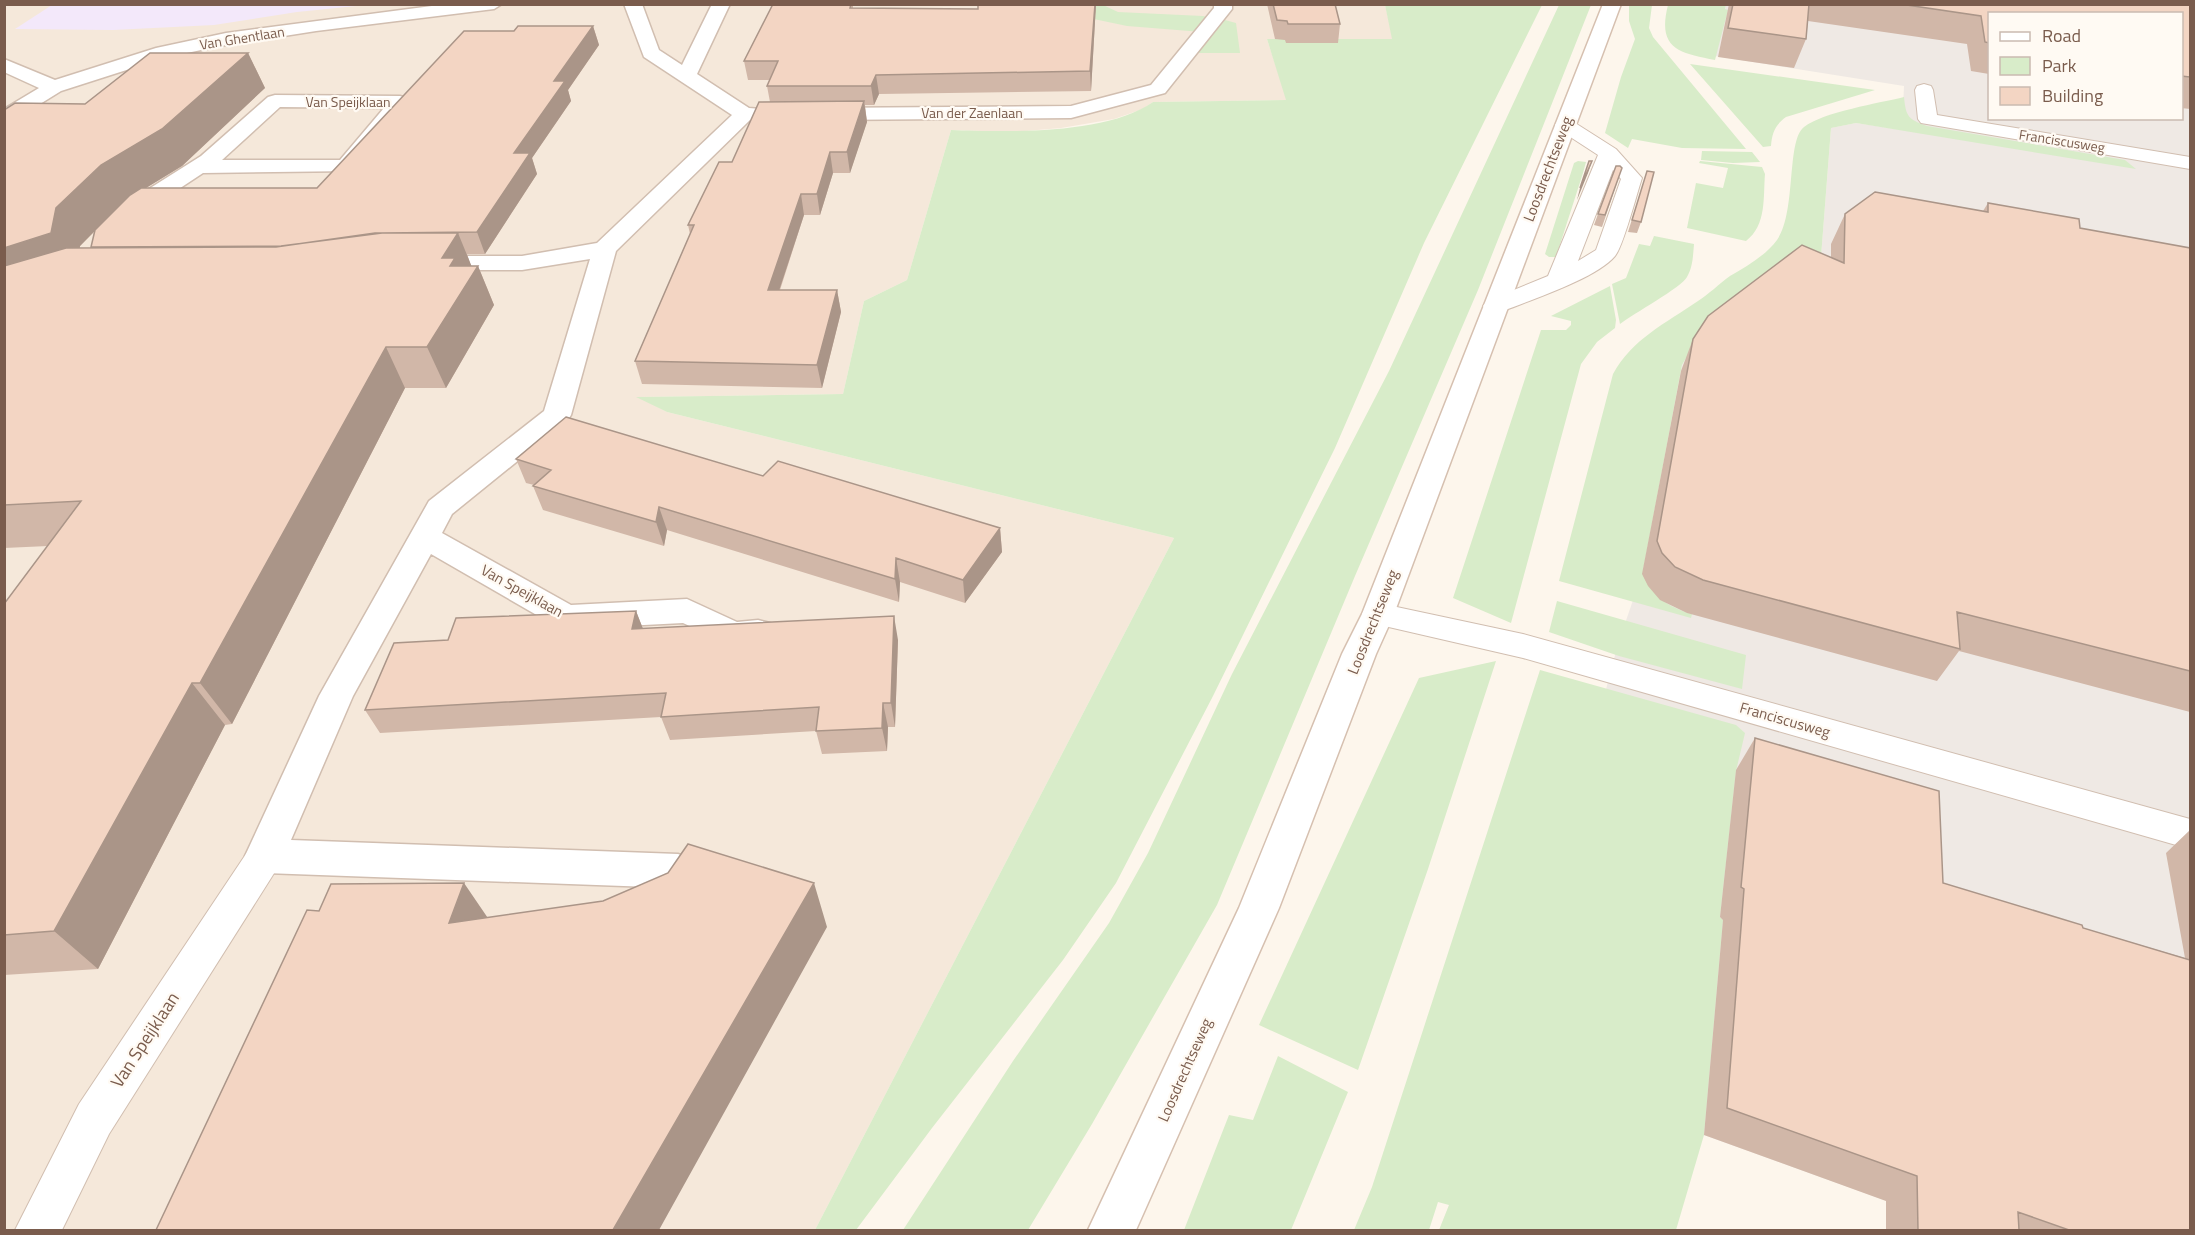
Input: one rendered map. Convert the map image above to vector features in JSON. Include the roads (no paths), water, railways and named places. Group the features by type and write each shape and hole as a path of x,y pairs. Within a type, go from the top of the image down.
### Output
{"street":[{"name":"Van Ghentlaan","path":"4,118 54,87 163,52 226,39 494,4"},
{"path":"633,4 651,53 745,114 780,114"},
{"path":"687,76 721,4"},
{"name":"Van der Zaenlaan","path":"803,114 1071,112 1158,89 1223,9 1223,4"},
{"name":"Loosdrechtseweg","path":"1112,1230 1259,908 1359,654 1378,614 1612,4"},
{"path":"4,65 54,87"},
{"name":"Van Speijklaan","path":"110,233 134,209 198,167 209,160 274,101 400,102 346,166 198,167"},
{"name":"Van Speijklaan","path":"265,856 336,696 440,508 557,415 605,249 745,114"},
{"path":"404,263 522,263 605,249"},
{"name":"Van Speijklaan","path":"424,536 566,617 687,611 733,634 792,629"},
{"path":"265,856 678,871"}],"lane":[{"name":"Franciscusweg","path":"1924,90 1928,119 2190,163"},
{"path":"1495,306 1558,280 1606,253 1632,178 1609,153 1565,125"},
{"path":"1558,280 1573,248 1609,153"},
{"name":"Franciscusweg","path":"1378,614 1523,646 2190,834"},
{"name":"Van Speijklaan","path":"38,1230 94,1119 265,856"}]}
